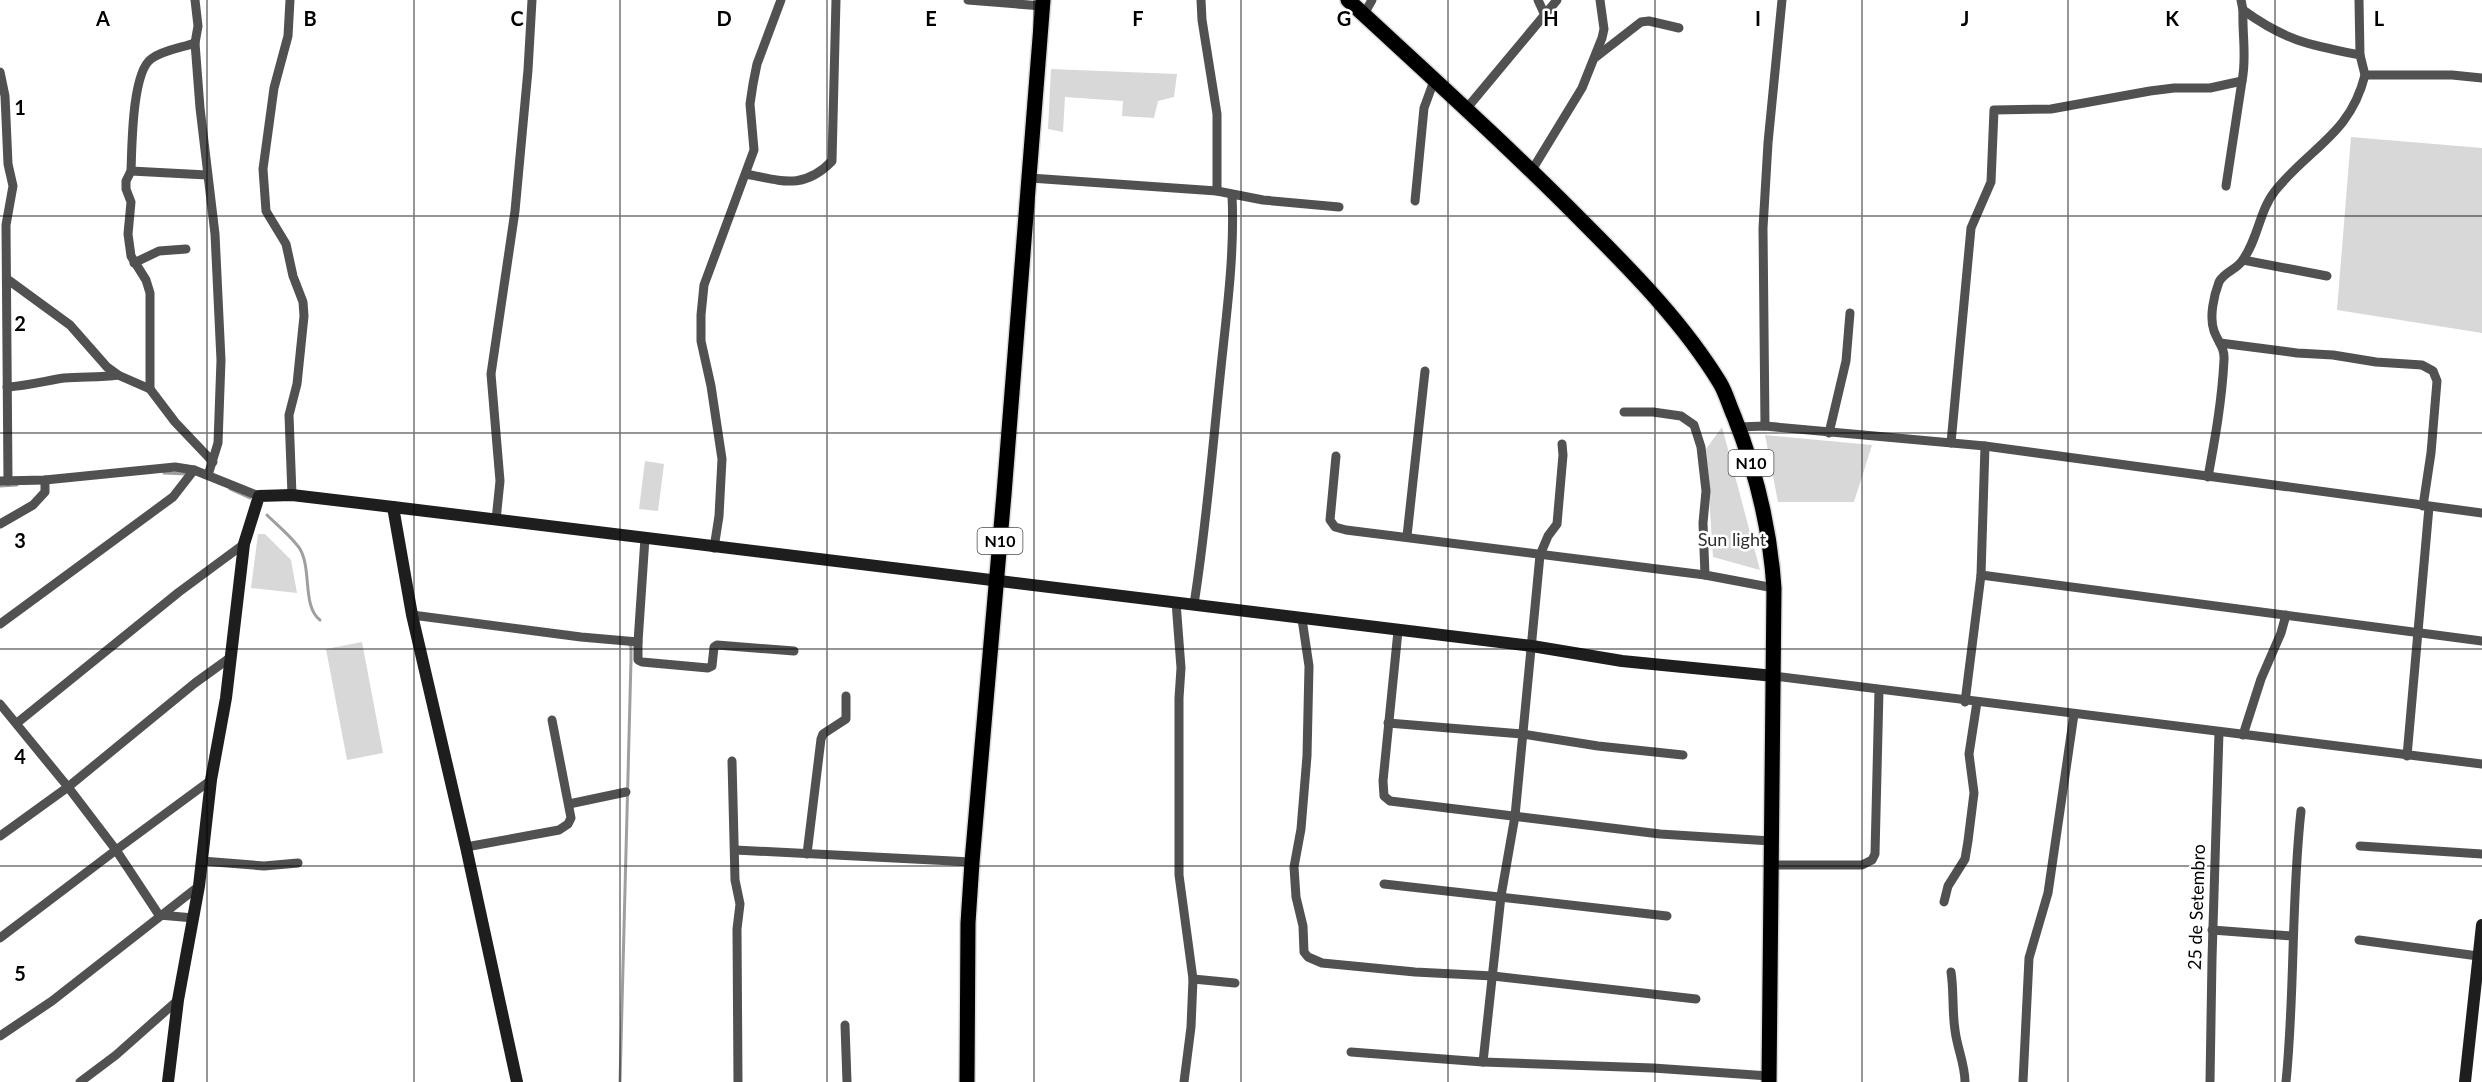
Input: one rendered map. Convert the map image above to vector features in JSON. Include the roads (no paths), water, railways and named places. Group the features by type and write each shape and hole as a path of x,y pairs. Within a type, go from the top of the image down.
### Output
{"main road":[{"name":"N10","path":"1348,0 1532,170 1625,265 1695,347 1721,385 1738,426 1763,511 1772,560 1774,588 1769,1079"},
{"name":"N10","path":"967,1082 968,923 972,862 1043,3"}],"street":[{"path":"195,0 198,26 195,43 207,175 215,234 221,360 219,428 216,454 208,475"},
{"path":"290,0 288,36 274,88 263,169 266,212 286,244 293,276 303,302 304,316 297,384 289,415 292,495"},
{"path":"496,520 500,481 491,374 515,211 532,0"},
{"path":"714,548 719,516 722,459 711,386 701,341 701,315 706,275 746,174 753,150 750,104 753,84 757,64 781,0"},
{"path":"746,174 798,182 812,178 832,160 833,107 836,89 836,0"},
{"path":"968,0 1043,3"},
{"path":"1201,0 1217,114 1217,191"},
{"path":"1364,14 1372,0"},
{"path":"1538,0 1544,13"},
{"path":"1467,108 1557,0"},
{"path":"1532,170 1582,88 1594,58 1604,30 1600,0"},
{"path":"1765,426 1763,228 1768,143 1782,0"},
{"path":"2226,186 2246,57 2241,0"},
{"path":"2208,477 2224,361 2224,350 2214,331 2212,321 2216,290 2221,279 2243,260 2273,193 2341,127 2361,91 2365,75 2360,55 2359,0"},
{"path":"2243,10 2280,35 2306,45 2360,55"},
{"path":"1594,58 1641,22 1649,21 1679,28"},
{"path":"150,389 150,293 146,280 131,255 128,234 131,202 126,189 126,181 131,171 137,93 143,67 162,52 195,43"},
{"path":"0,72 5,96 8,164 13,186 6,225 7,387 4,481 45,485 164,467 208,475 259,496 292,495 393,507 714,548 1533,646 1622,661 1774,676 1965,702 2482,764"},
{"path":"2365,75 2452,75 2482,78"},
{"path":"1415,201 1424,108 1435,78"},
{"path":"1951,443 1971,228 1991,182 1994,110 2052,109 2150,91 2210,88 2242,81"},
{"path":"131,171 207,175"},
{"path":"1030,178 1217,191 1232,195 1338,207"},
{"path":"1194,604 1204,537 1234,227 1232,195"},
{"path":"134,263 159,251 186,249"},
{"path":"2243,260 2327,276"},
{"path":"7,279 70,325 107,367 117,375 150,389 175,422 213,462"},
{"path":"1829,433 1846,361 1850,312"},
{"path":"2220,343 2297,353 2345,356 2376,362 2422,365 2433,371 2437,381 2407,756"},
{"path":"1407,536 1425,371"},
{"path":"7,387 38,385 66,378 89,379 117,375"},
{"path":"1624,412 1653,412 1681,416 1694,425 1701,447 1706,491 1702,523 1705,575"},
{"path":"1738,426 1765,426 1985,446 2482,513"},
{"path":"1483,1062 1501,896 1515,816 1540,555 1548,536 1557,524 1562,444"},
{"path":"1965,702 1981,575 1985,446"},
{"path":"1336,456 1331,524 1346,530 1705,575 1774,588"},
{"path":"0,624 165,503 184,485 192,471"},
{"path":"0,524 33,505 45,485"},
{"path":"168,1082 178,1000 199,886 211,780 226,698 244,544 259,496"},
{"path":"393,507 412,615 466,847 516,1082"},
{"path":"645,538 638,642 639,662 708,668 712,666 714,647 717,645 794,651"},
{"path":"16,723 179,592 244,544"},
{"path":"1981,575 2482,641"},
{"path":"1176,602 1181,678 1179,875 1193,979 1191,1027 1184,1082"},
{"path":"412,615 580,637 638,642"},
{"path":"2243,735 2261,679 2281,633 2286,615"},
{"path":"1302,619 1309,666 1307,756 1301,829 1294,867 1296,897 1303,926 1304,952 1308,957 1322,963 1493,976 1696,999"},
{"path":"1398,631 1383,781 1384,796 1390,801 1659,834 1771,841"},
{"path":"0,836 68,787 195,682 231,657"},
{"path":"1770,864 1862,865 1872,860 1875,854 1877,809 1879,690"},
{"path":"807,854 821,739 823,734 846,719 846,696"},
{"path":"1944,902 1948,886 1965,859 1968,841 1974,793 1969,754 1977,702"},
{"path":"0,704 116,850 159,915"},
{"path":"2023,1082 2029,958 2048,893 2074,714"},
{"path":"466,847 560,830 568,824 571,818 569,804 552,720"},
{"path":"1388,723 1522,734 1598,746 1683,755"},
{"name":"25 de Setembro","path":"2210,1082 2212,930 2219,732"},
{"path":"732,761 735,880 740,904 737,929 738,1082"},
{"path":"0,938 211,780"},
{"path":"569,804 626,792"},
{"path":"2286,1082 2293,992 2292,936 2301,811"},
{"path":"2360,846 2482,854"},
{"path":"735,850 972,862"},
{"path":"202,861 264,866 298,863"},
{"path":"1384,884 1667,916"},
{"path":"0,1036 52,1001 159,915 199,886"},
{"path":"159,915 194,918"},
{"path":"2465,1082 2482,925"},
{"path":"2212,930 2292,936"},
{"path":"2359,940 2478,956"},
{"path":"1952,972 1955,1034 1965,1069 1965,1082"},
{"path":"1193,979 1235,983"},
{"path":"80,1082 123,1049 178,1000"},
{"path":"845,1025 847,1082"},
{"path":"1351,1052 1483,1062 1653,1068 1769,1079"}],"waterway":[{"path":"164,473 187,474"},
{"path":"0,486 17,485"},
{"path":"230,489 250,498"},
{"path":"267,515 300,549 306,567 311,606 314,614 320,620"},
{"path":"620,1082 631,660 629,644"}],"park label":[{"name":"Sun light","path":"1732,540"}]}
